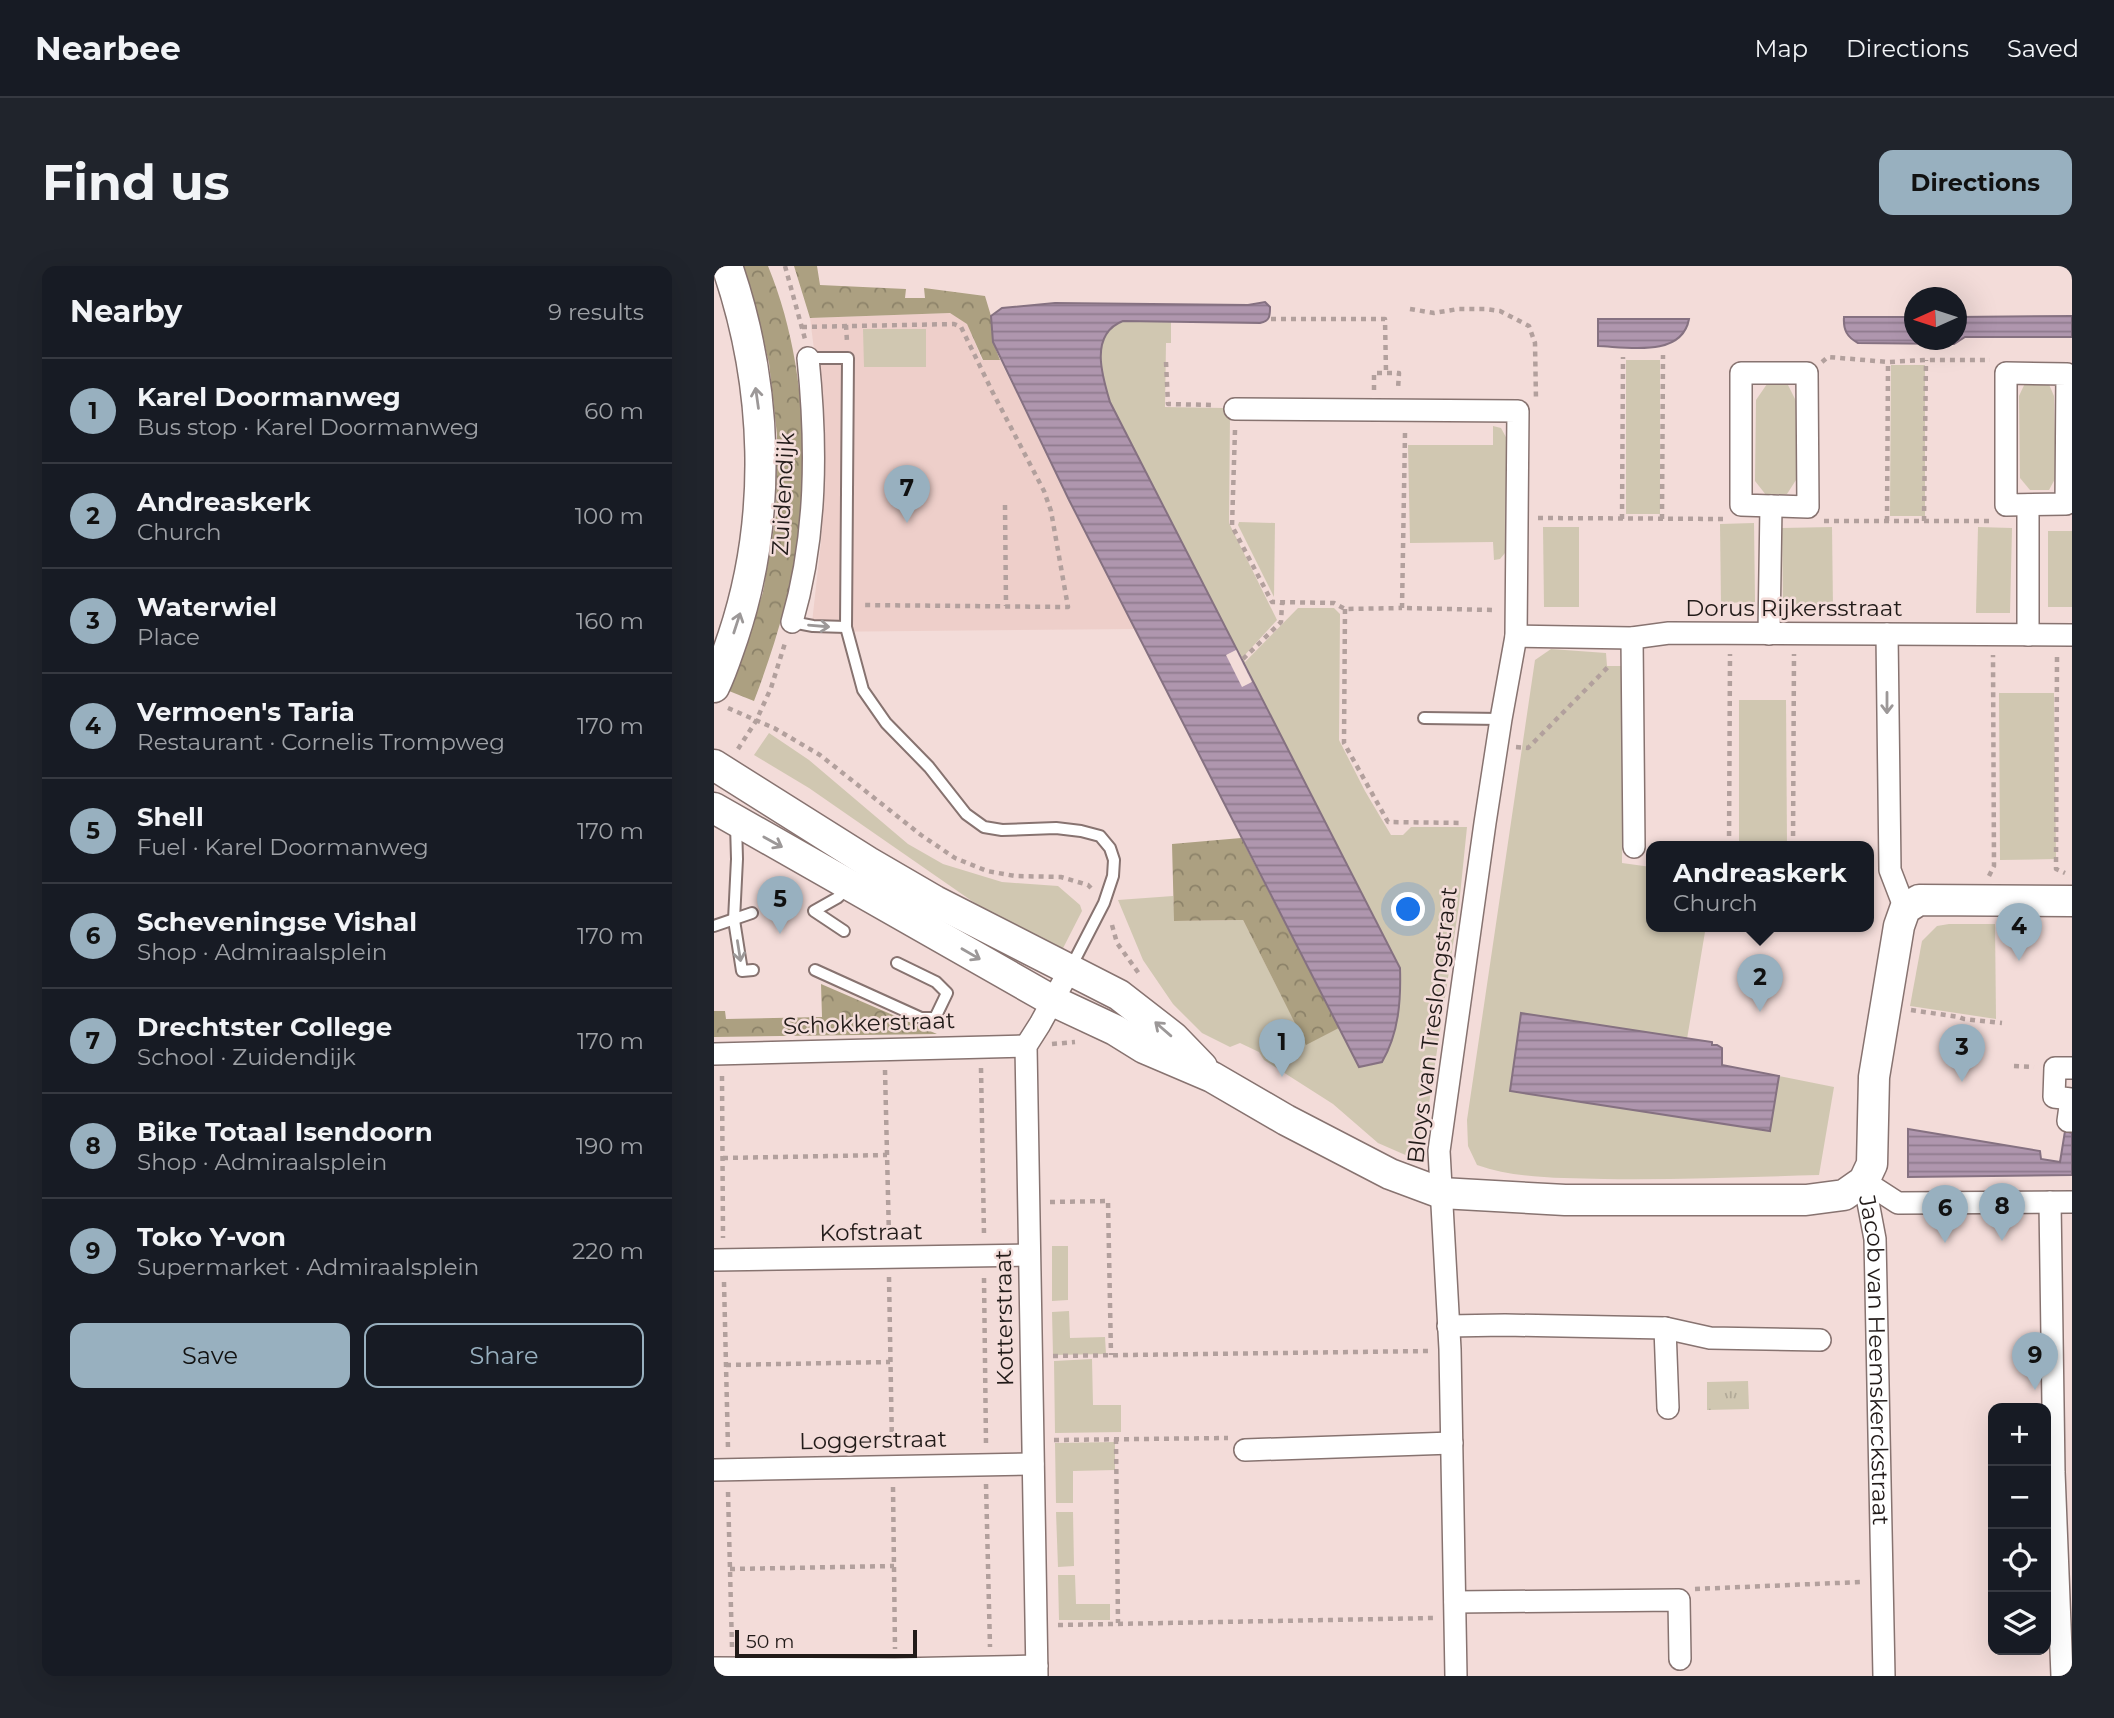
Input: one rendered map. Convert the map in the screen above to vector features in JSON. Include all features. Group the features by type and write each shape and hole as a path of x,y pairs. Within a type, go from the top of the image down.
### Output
{"street":[{"path":"718,696 750,573 756,534 761,446 752,363 743,320 726,266"},
{"name":"Zuidendijk","path":"792,622 805,570 814,485 814,433 808,358"},
{"path":"1741,373 1807,373 1808,507 1741,505 1741,373"},
{"path":"2006,373 2067,374 2066,504 2028,513 2006,505 2006,373"},
{"path":"1235,409 1518,411"},
{"name":"Bloys van Treslongstraat","path":"1456,1676 1450,1349 1438,1151 1485,823 1516,636 1518,411"},
{"path":"1769,635 1771,506"},
{"path":"2028,513 2028,635"},
{"name":"Dorus Rijkersstraat","path":"1516,636 1632,638 1669,633 2065,635"},
{"path":"1887,634 1890,870 1905,909 1919,900 2065,901"},
{"path":"1632,638 1634,848"},
{"path":"714,765 860,874 1054,1001 1115,1030 1144,1048 1212,1077 1390,1174 1441,1193 1565,1200 1806,1200 1836,1198 1864,1181 1898,1203 2072,1202"},
{"path":"725,814 860,874 935,901 1118,995 1173,1037 1212,1077"},
{"name":"Jacob van Heemskerckstraat","path":"1884,1676 1875,1239 1864,1181 1872,1164 1874,1077 1899,926 1905,909"},
{"path":"1026,1046 1069,971"},
{"name":"Schokkerstraat","path":"718,1054 1026,1046"},
{"name":"Kotterstraat","path":"1026,1046 1037,1671"},
{"path":"2072,1068 2055,1068 2054,1097 2071,1098 2068,1121 2072,1121"},
{"path":"2050,1202 2054,1472 2062,1676"},
{"name":"Kofstraat","path":"719,1260 1029,1255"},
{"path":"1448,1326 1665,1328 1710,1338 1820,1340"},
{"path":"1665,1328 1668,1408"},
{"path":"1245,1450 1452,1443"},
{"name":"Loggerstraat","path":"721,1469 1033,1464"},
{"path":"1455,1610 1678,1600 1680,1659"},
{"path":"723,1668 895,1669 991,1666 1037,1671"}],"lane":[{"path":"808,358 848,358 845,605 846,627 863,690 886,723 929,767 966,814 984,827 1002,830 1056,828 1081,831 1100,836 1110,848 1114,860 1113,876 1104,903 1069,971"},
{"path":"792,622 846,627"},
{"path":"1424,718 1501,719"},
{"path":"725,814 737,849 734,920 742,971 752,970"},
{"path":"844,932 814,911 837,898 860,874"},
{"path":"714,926 752,913"},
{"path":"815,970 921,1018 935,1018 947,993 936,982 897,963"}],"path":[{"path":"785,266 803,327 808,358"},
{"path":"1410,309 1434,313 1458,309 1486,309 1500,311 1529,326 1535,343 1536,401 1518,411"},
{"path":"1271,319 1385,319 1386,373"},
{"path":"803,327 958,324 961,327 1044,491 1051,511 1068,607 845,605"},
{"path":"1662,519 1663,355"},
{"path":"1622,519 1623,357"},
{"path":"1807,373 1828,357 1888,362 1999,360 2006,373"},
{"path":"1924,521 1926,360"},
{"path":"1166,362 1168,404 1228,405 1235,409 1232,526 1272,602 1334,603 1345,609 1516,611"},
{"path":"1887,521 1888,362"},
{"path":"1402,608 1405,410"},
{"path":"1005,505 1006,606"},
{"path":"1517,518 1723,520 1741,505"},
{"path":"1808,507 1814,521 1924,521 2028,513"},
{"path":"1403,572 1411,571"},
{"path":"1243,659 1281,622 1282,603"},
{"path":"1345,609 1344,743 1388,822 1485,823"},
{"path":"756,721 771,688 792,622"},
{"path":"1730,635 1730,841"},
{"path":"1793,841 1794,635"},
{"path":"1993,635 1994,866 1989,874 1994,901"},
{"path":"2065,635 2056,869 2067,874 2065,901"},
{"path":"1497,744 1528,748 1606,669 1632,638"},
{"path":"718,696 756,721 774,728 820,755 921,835 955,858 987,871 1061,877 1088,885 1104,903 1117,943 1135,970"},
{"path":"1886,1007 2002,1023"},
{"name":"Kotterstraat","path":"981,1046 991,1666"},
{"path":"885,1048 895,1669"},
{"path":"718,1054 723,1158 719,1260 726,1365 721,1469 730,1569 723,1668"},
{"path":"723,1158 887,1155"},
{"path":"1030,1202 1108,1201 1111,1355"},
{"path":"1031,1357 1450,1349"},
{"path":"726,1365 890,1362"},
{"path":"1033,1440 1236,1437 1245,1450"},
{"path":"1116,1439 1118,1623"},
{"path":"730,1569 894,1566"},
{"path":"1678,1600 1680,1590 1847,1582 1881,1583"},
{"path":"1036,1625 1455,1610"}],"shaded area":[{"path":"1265,302 1270,307 1269,315 1266,321 1260,323 1123,321 1112,327 1106,335 1102,345 1102,368 1110,402 1400,968 1398,1016 1388,1051 1382,1062 1359,1067 1069,500 993,342 991,316 1002,308 1055,303 1248,305"},
{"path":"950,313 967,323 982,360 1000,360 1135,629 811,632 821,542 824,428 810,318"},
{"path":"2072,316 2072,337 1967,337 1967,317"},
{"path":"1844,317 1904,317 1904,343 1858,343 1846,333"},
{"path":"1598,319 1689,319 1676,340 1652,348 1638,348 1598,346"},
{"path":"1521,1013 1712,1042 1712,1045 1722,1048 1722,1065 1779,1076 1770,1131 1510,1091"},
{"path":"1908,1129 2040,1151 2041,1159 2060,1162 2065,1131 2072,1133 2072,1175 1908,1177"}],"green space":[{"path":"740,266 768,266 778,293 798,377 804,464 801,530 793,573 782,617 754,701 729,691 763,592 776,515 777,435 769,363 756,310"},
{"path":"794,266 817,266 820,285 906,289 905,298 925,298 924,288 985,296 991,316 993,342 1000,360 983,360 967,324 950,313 810,318"},
{"path":"1123,321 1171,322 1171,343 1166,343 1165,407 1224,408 1230,415 1229,523 1277,620 1243,657 1245,662 1298,608 1334,608 1340,614 1339,740 1391,835 1403,835 1411,827 1467,827 1459,905 1427,1117 1410,1157 1378,1143 1333,1104 1264,1060 1259,1052 1240,1043 1230,1047 1202,1033 1173,1004 1143,960 1118,900 1173,896 1175,921 1243,920 1306,1044 1339,1028 1359,1067 1382,1062 1392,1040 1398,1016 1400,967 1110,402 1102,368 1102,345 1112,327"},
{"path":"863,329 926,329 926,367 864,367"},
{"path":"1626,360 1660,360 1660,514 1626,514"},
{"path":"1891,365 1925,365 1925,516 1890,516"},
{"path":"2026,381 2048,382 2054,396 2056,477 2049,490 2030,490 2020,478 2019,396"},
{"path":"1767,384 1788,385 1796,401 1796,480 1787,494 1766,495 1755,481 1756,400"},
{"path":"1493,426 1501,428 1507,439 1505,553 1500,559 1494,560 1493,542 1410,543 1408,445 1493,445"},
{"path":"1239,522 1275,523 1274,597 1238,525"},
{"path":"1754,523 1755,602 1721,603 1720,524"},
{"path":"1543,527 1579,527 1579,607 1544,607"},
{"path":"1832,527 1833,609 1783,610 1782,528"},
{"path":"1978,527 2012,528 2010,613 1976,613"},
{"path":"2048,531 2072,531 2072,607 2048,607"},
{"path":"1551,649 1606,653 1607,666 1623,666 1622,863 1646,866 1646,932 1705,932 1687,1039 1522,1013 1770,1131 1779,1076 1834,1087 1819,1175 1572,1178 1524,1175 1477,1165 1468,1146 1467,1120 1535,660"},
{"path":"1999,693 2054,693 2056,859 2000,860"},
{"path":"1739,700 1786,700 1787,841 1739,841"},
{"path":"769,733 809,760 908,844 943,864 1002,882 1058,886 1080,905 1082,911 1057,960 809,788 754,755"},
{"path":"1241,838 1339,1028 1306,1045 1243,920 1174,921 1172,844"},
{"path":"1995,924 1996,1019 1910,1006 1922,941 1937,926"},
{"path":"821,984 937,1034 714,1037 714,1011 725,1011 726,1019 822,1017"},
{"path":"1052,1246 1068,1246 1068,1300 1052,1301"},
{"path":"1069,1311 1070,1338 1105,1337 1106,1354 1053,1355 1052,1312"},
{"path":"1092,1359 1093,1405 1121,1405 1121,1432 1055,1433 1054,1361"},
{"path":"1748,1381 1749,1409 1707,1410 1707,1382"},
{"path":"1115,1442 1115,1470 1073,1471 1073,1503 1056,1503 1055,1443"},
{"path":"1056,1512 1073,1512 1074,1566 1058,1567"},
{"path":"1058,1575 1075,1575 1076,1604 1110,1604 1110,1620 1059,1620"}],"pier":[{"path":"1236,650 1252,682 1242,687 1226,655"}],"place":[{"name":"Drechtster College","path":"907,523"},
{"name":"Shell","path":"780,934"},
{"name":"Vermoen's Taria","path":"2019,961"},
{"name":"Andreaskerk","path":"1760,1012"},
{"name":"Karel Doormanweg","path":"1282,1077"},
{"name":"Waterwiel","path":"1962,1082"},
{"name":"Bike Totaal Isendoorn","path":"2002,1241"},
{"name":"Scheveningse Vishal","path":"1945,1243"},
{"name":"Toko Y-von","path":"2035,1390"}]}
